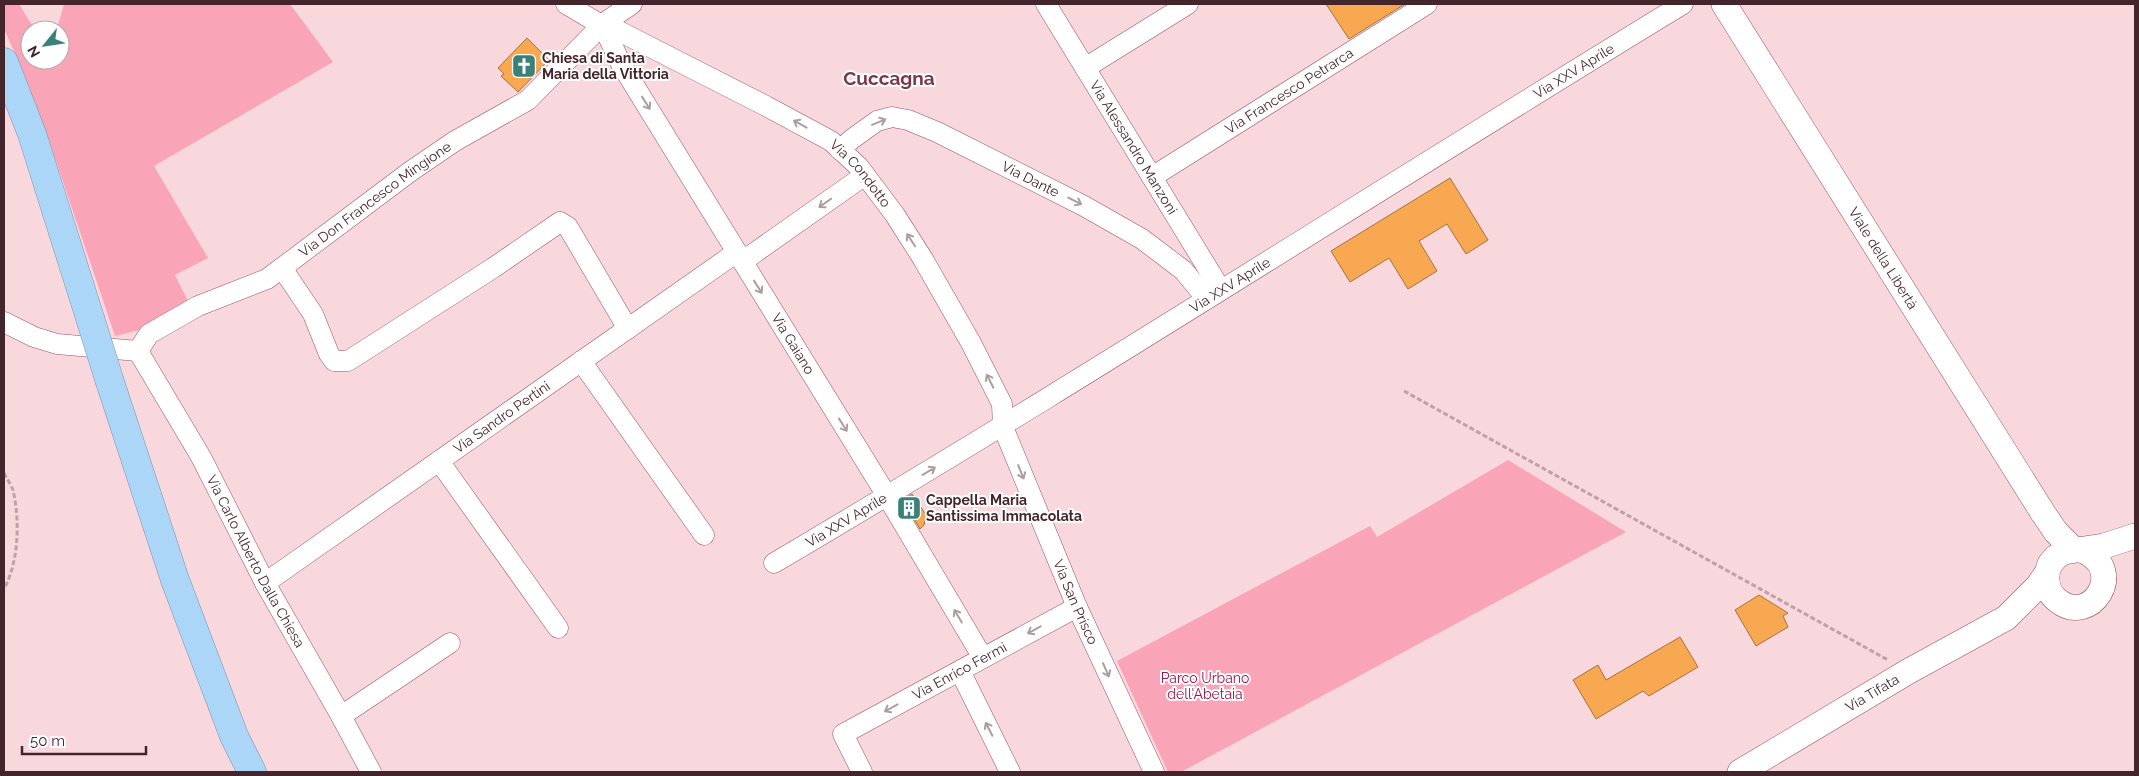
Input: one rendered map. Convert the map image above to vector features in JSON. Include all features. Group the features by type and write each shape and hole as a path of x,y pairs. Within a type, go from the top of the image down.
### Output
{"highway":[{"path":"4,62 32,134 175,580 234,736 252,772"}],"street":[{"name":"Via Condotto","path":"566,4 603,25 766,106 831,141 865,175 895,215 923,259 971,342 1002,404 1003,427"},
{"path":"588,4 603,25"},
{"name":"Via Don Francesco Mingione","path":"138,351 150,334 198,306 267,279 411,171 455,141 528,100 603,25 632,4"},
{"name":"Via Alessandro Manzoni","path":"1046,4 1152,177 1214,294"},
{"path":"1085,68 1188,4"},
{"name":"Via Francesco Petrarca","path":"1152,177 1427,4"},
{"name":"Via XXV Aprile","path":"774,563 1003,427 1491,121 1683,4"},
{"name":"Viale della Libertà","path":"1724,4 2043,513 2056,532 2077,550"},
{"name":"Via Gaiano","path":"603,25 621,64 887,496 983,658"},
{"name":"Via Dante","path":"840,150 852,138 877,121 892,117 908,120 937,132 1084,206 1142,239 1214,294"},
{"name":"Via Sandro Pertini","path":"265,582 628,329 865,175"},
{"path":"282,268 313,314 329,354 334,360 348,361 493,268 560,222 568,227 628,329"},
{"path":"4,322 34,337 58,344 138,351"},
{"name":"Via Carlo Alberto Dalla Chiesa","path":"138,351 201,458 265,582 371,772"},
{"path":"581,361 704,535"},
{"name":"Via San Prisco","path":"1003,427 1077,606 1154,772"},
{"path":"439,461 558,628"},
{"name":"Viale della Libertà","path":"2043,513 2048,542 2048,568"},
{"name":"Via Tifata","path":"2006,618 2067,606 2076,608 2093,602 2099,595 2104,577 2135,536"},
{"name":"Via Tifata","path":"1740,772 1908,671 2006,618 2021,604 2056,556 2064,552 2135,536"},
{"path":"2077,550 2091,554 2098,560 2103,568 2104,577"},
{"path":"2048,568 2046,581 2053,597 2067,606"},
{"name":"Via Enrico Fermi","path":"862,772 843,734 1077,606"},
{"path":"341,716 450,643"},
{"path":"960,670 1010,772"}],"path":[{"path":"1404,391 1908,671"},
{"path":"4,473 12,489 17,531 11,576 4,589"}],"green space":[{"path":"4,4 19,4 29,20 20,20 20,65 4,29"},
{"path":"64,4 290,4 333,62 154,166 208,258 175,275 189,303 143,329 115,336 58,167 22,70 70,70 70,20 59,20"},
{"name":"Parco Urbano dell'Abetaia","path":"1508,460 1626,532 1181,772 1168,772 1117,661 1370,526 1377,537"}],"building":[{"path":"1326,4 1405,4 1349,39"},
{"name":"Chiesa di Santa Maria della Vittoria","path":"527,38 549,60 518,92 501,76 504,74 498,68"},
{"path":"1450,178 1488,240 1466,254 1447,224 1419,241 1437,271 1408,289 1389,258 1350,282 1331,251"},
{"path":"912,494 926,515 924,525 920,529 903,500"},
{"path":"1759,595 1788,613 1783,616 1788,627 1756,646 1735,610"},
{"path":"1680,637 1698,667 1649,696 1643,691 1596,719 1573,680 1598,665 1606,680"}],"place":[{"name":"Chiesa di Santa Maria della Vittoria","path":"524,66"},
{"name":"Cappella Maria Santissima Immacolata","path":"909,508"}],"district":[{"name":"Cuccagna","path":"889,78"}]}
